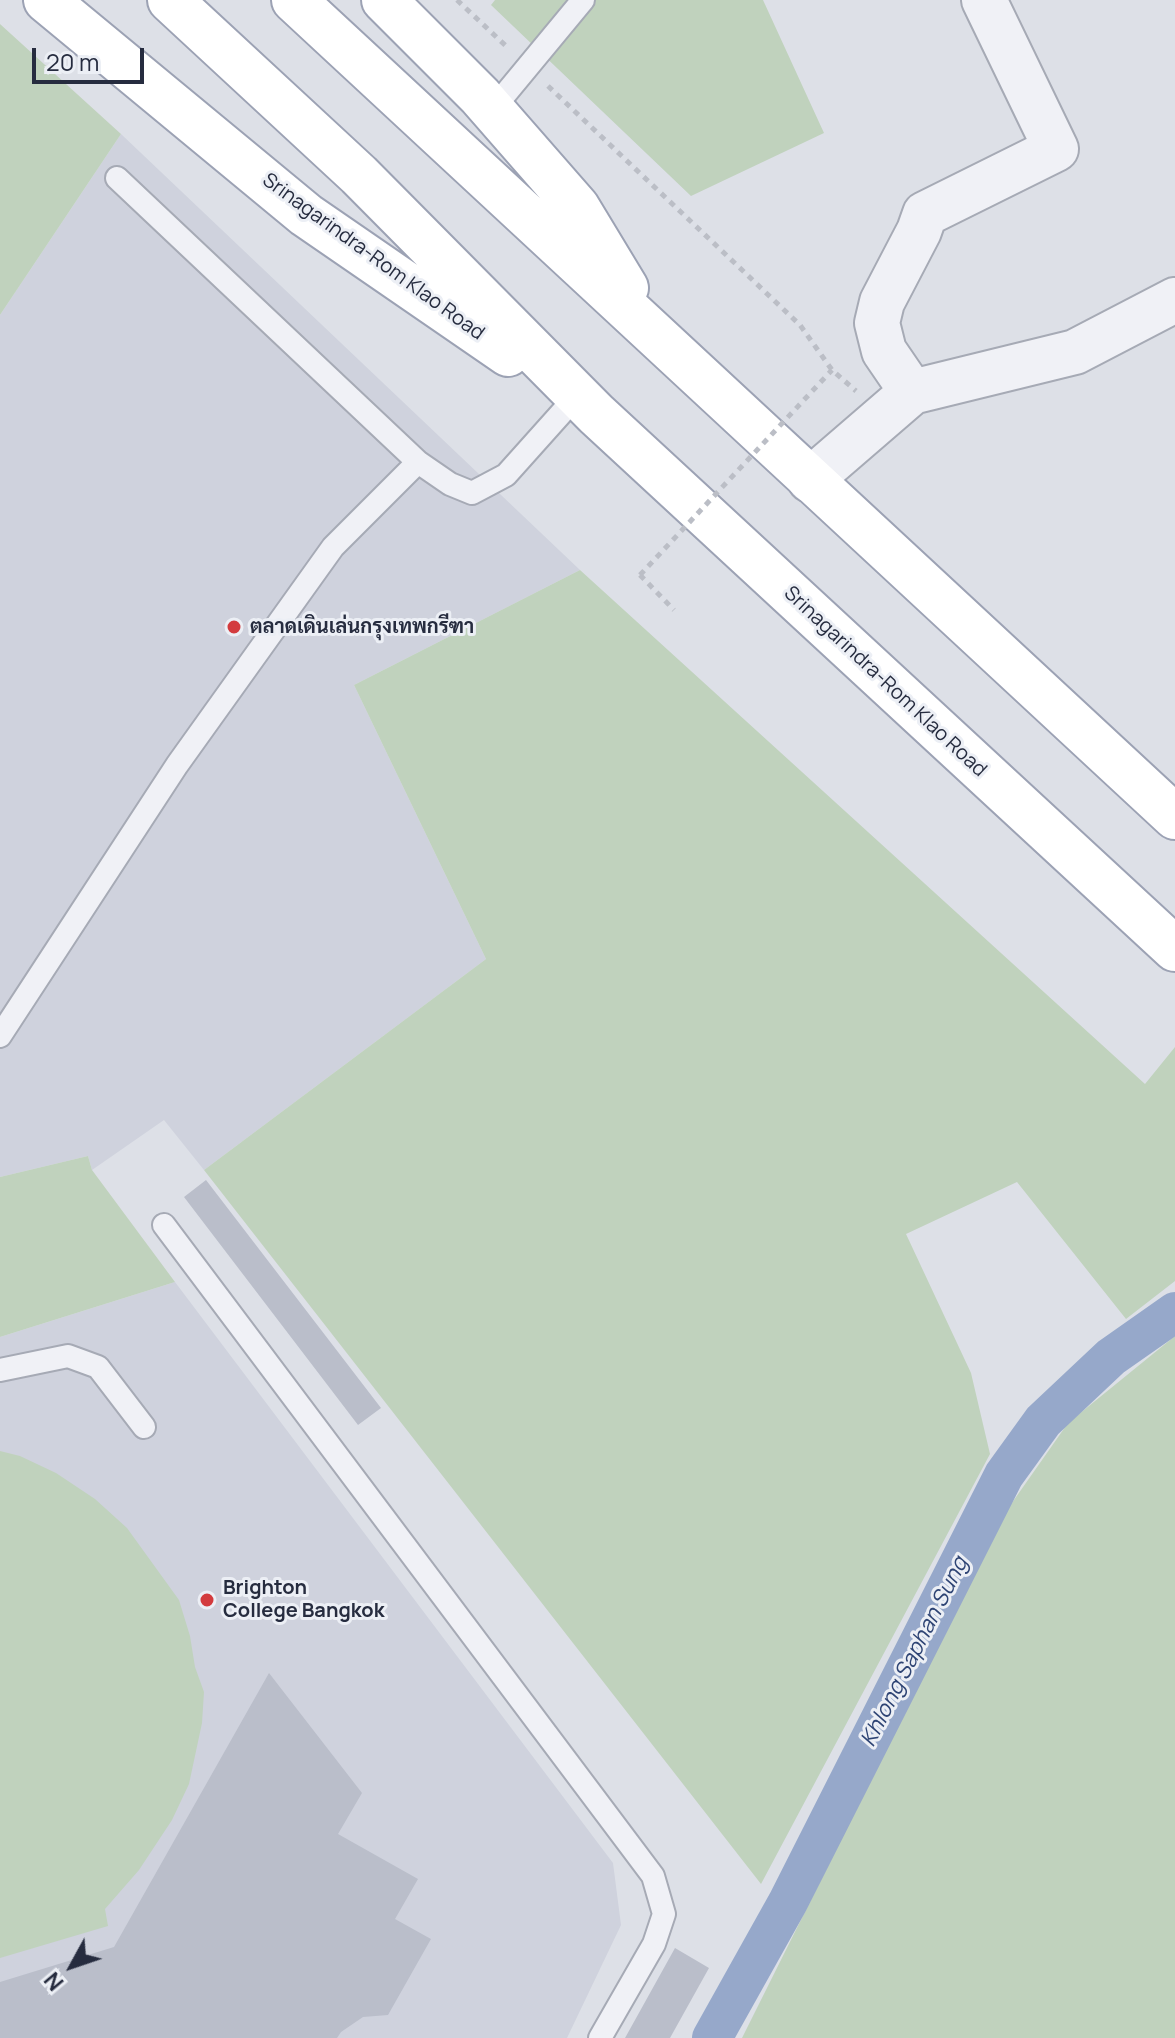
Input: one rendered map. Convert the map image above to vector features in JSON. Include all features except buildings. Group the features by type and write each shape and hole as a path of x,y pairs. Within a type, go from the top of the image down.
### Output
{"main road":[{"name":"Srinagarindra-Rom Klao Road","path":"46,0 306,215 585,406"},
{"name":"Srinagarindra-Rom Klao Road","path":"170,0 359,175 585,406 1175,949"},
{"path":"294,0 1175,817"},
{"path":"384,0 492,110 577,207 652,331"}],"street":[{"path":"912,392 884,351 877,323 882,302 925,214 1056,149 984,0"},
{"path":"810,480 912,392 1075,352 1175,300"}],"lane":[{"path":"492,110 583,0"},
{"path":"117,178 418,462 450,484 472,493 506,475 585,406"},
{"path":"0,1036 177,765 333,547 418,462"},
{"path":"164,1225 653,1876 664,1914 658,1934 600,2038"},
{"path":"0,1370 68,1356 98,1367 144,1427"}],"path":[{"path":"457,0 515,55"},
{"path":"538,77 800,325 832,370 860,394"},
{"path":"674,610 640,575 832,370"}],"shaded area":[{"name":"ตลาดเดินเล่นกรุงเทพกรีฑา","path":"121,134 580,570 354,685 486,959 204,1170 164,1120 92,1170 88,1156 0,1177 0,315"},
{"name":"Brighton College Bangkok","path":"175,1282 613,1863 621,1925 567,2038 0,2038 0,1337"}],"green space":[{"path":"495,0 763,0 824,133 691,196 491,5"},
{"path":"0,24 121,134 0,315"},
{"path":"580,570 1145,1084 1175,1047 1175,1281 1126,1319 1017,1182 906,1234 971,1373 990,1454 761,1884 204,1170 486,959 354,685"},
{"path":"88,1156 92,1170 175,1282 0,1337 0,1177"},
{"path":"1175,1336 1175,2038 742,2038 1002,1517 1068,1423"},
{"path":"0,1451 20,1456 56,1473 95,1499 127,1528 179,1600 204,1692 202,1723 189,1784 172,1820 139,1870 105,1909 108,1926 0,1958"}],"waterway":[{"name":"Khlong Saphan Sung","path":"712,2038 788,1902 1004,1475 1043,1421 1111,1357 1175,1312"}],"place":[{"name":"ตลาดเดินเล่นกรุงเทพกรีฑา","path":"234,627"},
{"name":"Brighton College Bangkok","path":"207,1600"}]}
